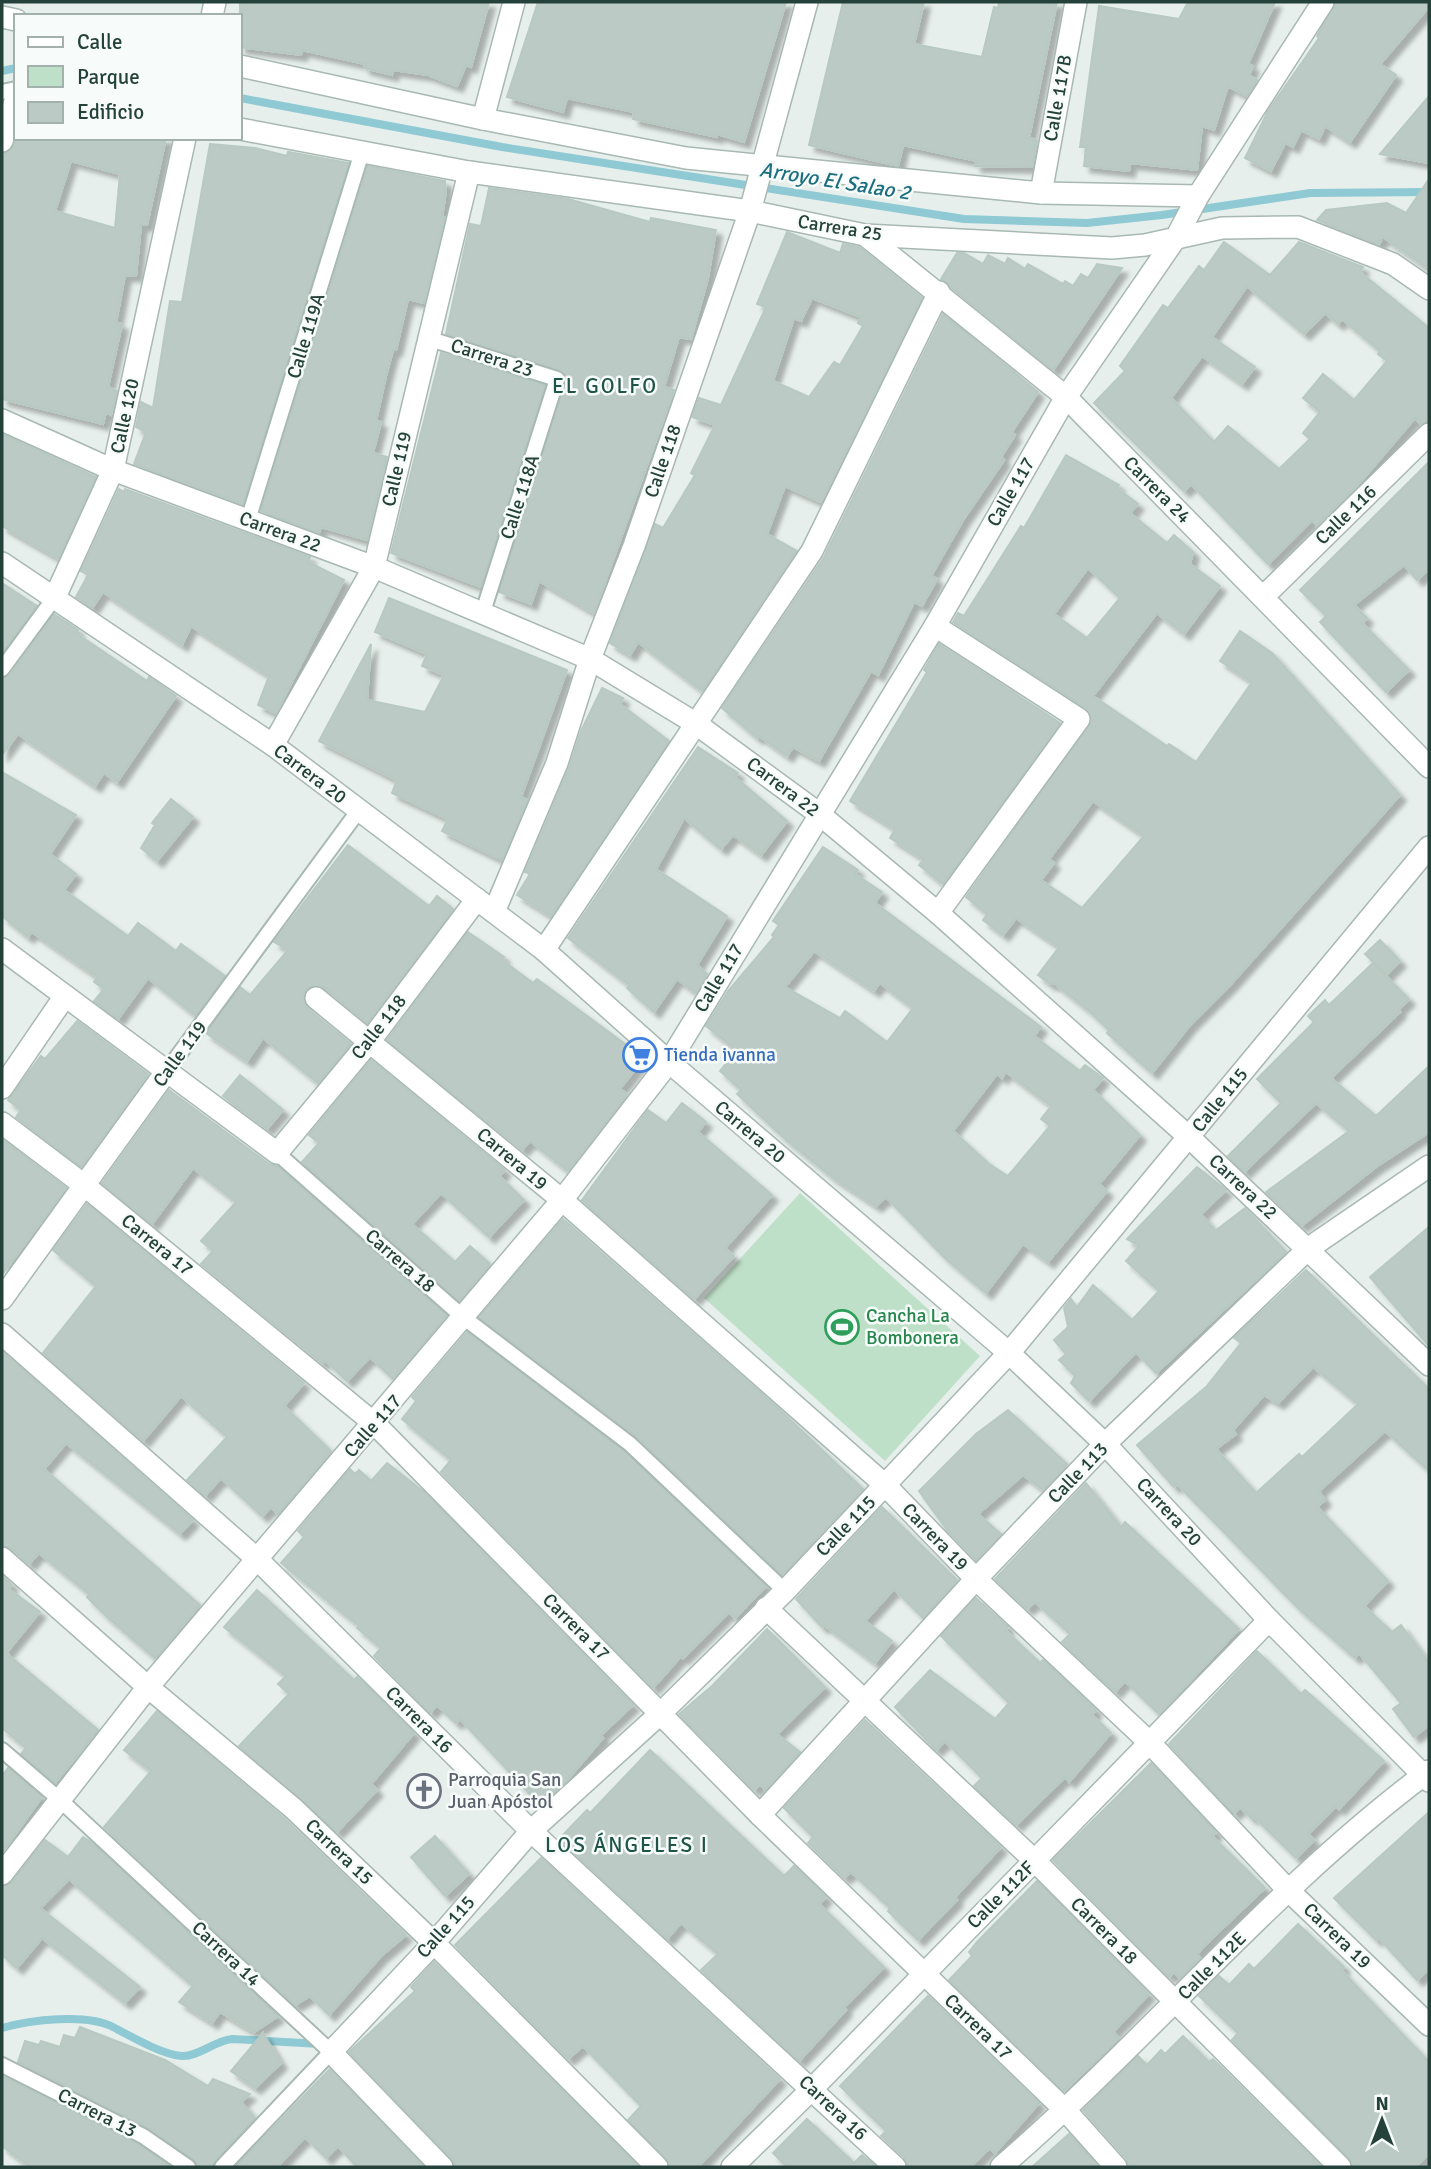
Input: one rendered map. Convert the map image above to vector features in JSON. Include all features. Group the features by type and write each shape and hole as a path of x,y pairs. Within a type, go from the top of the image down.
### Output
{"street":[{"path":"483,119 514,2"},
{"name":"Calle 118","path":"277,1153 485,906 557,763 590,659 634,547 750,211 807,2"},
{"name":"Calle 117B","path":"1041,194 1076,2"},
{"name":"Calle 117","path":"2,1874 148,1687 375,1424 562,1200 669,1062 818,813 935,626 1066,397 1177,236 1198,196 1324,2"},
{"path":"242,66 483,119 686,158 1041,194 1198,196"},
{"path":"2,141 14,104"},
{"name":"Carrera 25","path":"242,129 469,172 750,211 865,235 1112,248 1145,245 1222,228 1298,227 1394,264 1429,289"},
{"name":"Calle 120","path":"55,597 113,470 185,140"},
{"name":"Calle 119","path":"273,745 374,567 469,172"},
{"name":"Carrera 24","path":"865,235 1066,397 1429,767"},
{"path":"544,950 812,551 939,292"},
{"name":"Carrera 22","path":"2,420 113,470 374,567 590,659 695,723 818,813 938,913 1190,1138 1309,1248 1429,1365"},
{"name":"Calle 116","path":"1263,597 1429,434"},
{"name":"Carrera 20","path":"2,563 273,745 544,950 669,1062 1009,1353 1105,1444 1269,1619 1427,1776"},
{"path":"935,626 1079,719 938,913"},
{"name":"Calle 115","path":"331,2052 434,1943 531,1831 661,1713 785,1591 1009,1353 1429,847"},
{"name":"Carrera 18","path":"2,949 277,1153"},
{"path":"2,1088 65,996"},
{"name":"Carrera 19","path":"316,999 562,1200 885,1485 976,1579 1149,1742 1288,1890 1429,2025"},
{"name":"Calle 119","path":"2,1299 166,1072"},
{"name":"Carrera 17","path":"2,1124 84,1185 375,1424 760,1815 1066,2111 1116,2167"},
{"name":"Calle 113","path":"760,1815 976,1579 1105,1444 1309,1248 1429,1167"},
{"name":"Carrera 16","path":"2,1334 257,1559 531,1831 895,2167"},
{"name":"Carrera 15","path":"2,1558 148,1687 294,1809 434,1943 657,2167"},
{"name":"Carrera 18","path":"766,1608 1035,1861 1340,2167"},
{"name":"Calle 112F","path":"732,2167 812,2089 1269,1619"},
{"name":"Calle 112E","path":"1001,2167 1066,2111 1288,1890 1427,1776"},
{"name":"Carrera 14","path":"331,2052 442,2167"}],"lane":[{"name":"Calle 119A","path":"248,520 362,152"},
{"name":"Carrera 23","path":"427,338 557,379"},
{"name":"Calle 118A","path":"482,615 557,379"},
{"name":"Calle 120","path":"2,669 55,597"},
{"name":"Calle 119","path":"166,1072 359,810"},
{"name":"Carrera 18","path":"277,1153 464,1317 630,1444 785,1591"},
{"name":"Carrera 14","path":"2,1750 59,1799 331,2052"},
{"name":"Calle 115","path":"222,2167 331,2052"},
{"name":"Carrera 13","path":"2,2065 143,2136 188,2167"}],"green space":[{"name":"Cancha La Bombonera","path":"800,1193 980,1356 885,1461 704,1298"}],"building":[{"path":"240,2 489,2 471,67 466,65 457,86 428,75 393,70 392,75 364,68 365,64 302,50 301,55 242,47"},
{"path":"538,2 786,2 744,142 717,134 717,137 633,119 634,112 567,98 563,112 507,97"},
{"path":"843,2 924,2 914,44 982,57 994,7 998,8 999,2 1057,2 1029,138 1037,140 1032,167 975,166 977,161 903,145 898,166 809,145"},
{"path":"1188,2 1275,2 1248,64 1253,66 1249,75 1257,80 1247,96 1228,86 1214,130 1202,126 1197,170 1130,163 1129,171 1084,166 1086,147 1080,147 1099,6 1179,19"},
{"path":"1336,2 1429,2 1429,7 1380,64 1396,75 1350,142 1325,126 1319,139 1301,130 1293,147 1285,143 1271,171 1245,158 1268,111 1319,38 1317,36"},
{"path":"1429,96 1429,163 1380,154"},
{"path":"16,140 166,140 147,225 141,225 136,276 125,275 116,323 122,324 108,387 117,391 111,415 106,412 103,424 2,399 2,154 11,150","holes":["71,161 120,174 115,228 55,211"]},
{"path":"210,144 255,148 287,156 288,152 349,163 243,504 134,464 146,432 136,427 141,402 153,408 170,301 182,302"},
{"path":"368,166 445,181 446,191 442,217 445,217 424,303 408,299 396,350 393,350 386,376 376,421 381,422 373,453 387,457 367,540 321,527 319,533 261,511"},
{"path":"1429,179 1429,269 1383,237 1379,244 1317,220 1326,210 1387,203 1406,213"},
{"path":"489,188 568,199 650,222 651,218 716,230 708,278 691,339 679,337 664,387 674,390 594,613 539,581 531,604 499,592 566,378 560,370 446,334 470,224 481,226"},
{"path":"787,232 840,253 843,244 859,247 922,298 821,502 785,486 767,534 797,551 702,691 638,642 630,655 610,643 655,524 663,528 695,475 691,473 715,425 692,417 699,398 721,405 766,307 757,304","holes":["812,298 861,317 858,323 863,326 840,365 834,362 809,397 773,381 794,318 801,321"]},
{"path":"1224,242 1270,275 1299,242 1363,267 1360,272 1429,328 1429,421 1421,424 1415,418 1357,486 1317,526 1312,520 1268,564 1191,484 1184,491 1094,403 1125,371 1120,366 1163,305 1168,308 1199,266 1204,270","holes":["1247,286 1304,334 1325,313 1338,324 1342,319 1380,351 1378,354 1387,361 1354,400 1323,374 1303,398 1320,412 1303,433 1310,439 1279,469 1228,426 1214,442 1171,398 1202,356 1242,384 1255,367 1212,337"]},
{"path":"957,253 964,253 983,264 988,255 1005,264 1008,258 1025,269 1028,264 1063,284 1065,281 1073,286 1081,274 1088,278 1097,264 1122,268 1053,370 941,279"},
{"path":"943,314 1038,392 1011,433 1015,435 1001,457 1004,460 963,520 931,576 937,579 922,606 914,602 878,675 871,671 819,761 793,747 787,756 759,736 757,738 722,708 824,557"},
{"path":"441,353 545,385 481,587 391,553"},
{"path":"2,434 96,477 58,558 2,526"},
{"path":"1066,455 1119,485 1117,488 1138,504 1130,513 1167,543 1174,535 1193,552 1190,564 1220,586 1184,634 1157,613 1093,696 1167,746 1169,744 1196,762 1252,682 1220,661 1240,631 1272,653 1400,795 1231,984 1191,1024 1152,1073 1107,1033 1109,1030 1089,1011 1055,984 1050,984 1038,975 1059,947 1016,918 1003,935 983,920 987,914 966,897 1092,721 1086,708 953,622 958,613 964,616 1021,526 1024,528","holes":["1088,568 1120,598 1087,638 1054,614","1093,801 1144,836 1082,908 1041,880 1054,863 1049,859"]},
{"path":"1429,462 1429,569 1417,580 1404,565 1354,605 1367,618 1362,623 1409,670 1386,692 1320,622 1326,616 1300,590"},
{"path":"119,489 310,557 308,562 344,580 276,713 258,705 269,676 191,626 182,645 103,592 92,608 76,597 88,575 81,571"},
{"path":"2,583 37,606 2,653"},
{"path":"389,598 567,670 521,797 527,800 502,860 442,831 448,819 392,793 397,780 319,741 371,644 367,700 425,712 444,675 422,666 427,654 375,632"},
{"path":"54,614 78,630 76,633 147,681 149,677 176,696 117,782 104,773 95,786 18,734 2,755 2,679 10,675"},
{"path":"939,644 1060,723 943,884 919,865 924,859 890,838 895,829 850,801 927,672 924,670"},
{"path":"602,688 623,698 620,704 669,741 551,916 517,895 530,874 525,872 569,768 581,731"},
{"path":"698,747 738,773 735,777 787,821 761,855 733,835 721,849 684,818 656,869 727,916 697,965 707,974 696,993 677,979 654,1012 627,988 629,985 568,938"},
{"path":"2,772 76,815 50,854 76,874 64,890 128,936 138,923 176,951 181,944 225,976 196,1016 148,978 118,1019 94,1001 104,989 94,982 97,977 32,932 28,937 2,916"},
{"path":"171,799 193,817 157,861 141,848 155,825 152,823"},
{"path":"348,845 429,906 437,896 453,909 367,1023 324,987 312,986 305,990 304,1002 307,1008 351,1044 318,1083 263,1038 247,1061 206,1033 240,987 250,995 288,950 274,942"},
{"path":"823,847 858,870 855,874 882,892 875,903 1041,1027 1034,1036 1080,1071 1085,1065 1103,1078 1093,1090 1140,1135 1099,1184 1107,1191 1048,1262 1023,1244 986,1293 945,1258 886,1197 876,1206 832,1177 785,1139 737,1094 741,1090 720,1071 737,1051 706,1026 728,991 774,937 772,935 779,925 773,921","holes":["814,951 874,991 880,983 913,1008 887,1042 845,1011 840,1018 785,987","1006,1072 1051,1106 1041,1119 1050,1126 1008,1176 989,1164 953,1131 997,1074 1002,1078"]},
{"path":"468,932 504,957 502,960 533,983 537,979 644,1058 620,1089 627,1094 568,1171 530,1141 522,1150 387,1040"},
{"path":"1380,940 1400,961 1386,975 1365,954"},
{"path":"1373,963 1409,999 1398,1010 1400,1012 1331,1078 1376,1116 1429,1066 1429,1132 1376,1167 1301,1226 1266,1192 1349,1131 1316,1103 1244,1172 1228,1156 1281,1103 1257,1079 1314,1022 1308,1016 1325,1000 1329,1005"},
{"path":"77,1021 148,1074 81,1167 16,1117 21,1110 8,1100 41,1056 45,1059"},
{"path":"371,1060 505,1170 499,1176 524,1200 489,1237 441,1193 412,1224 455,1262 470,1246 490,1264 459,1301 302,1162 319,1143 309,1135"},
{"path":"240,1075 283,1110 267,1129 223,1096"},
{"path":"169,1090 269,1164 277,1166 447,1315 393,1379 370,1357 347,1381 325,1360 322,1363 201,1264 213,1251 201,1241 236,1202 193,1168 152,1224 102,1183"},
{"path":"682,1103 706,1122 698,1132 772,1195 725,1248 734,1256 694,1299 582,1200 648,1110 666,1123"},
{"path":"2,1139 66,1188 2,1275"},
{"path":"1197,1167 1226,1190 1201,1214 1215,1231 1245,1208 1286,1252 1156,1373 1136,1352 1089,1401 1071,1383 1075,1376 1059,1360 1066,1354 1054,1340 1068,1327 1064,1308 1071,1299 1077,1307 1093,1285 1132,1320 1159,1291 1126,1261 1139,1246 1127,1239"},
{"path":"87,1204 304,1383 284,1406 331,1451 278,1514 271,1507 262,1516 221,1478 205,1496 187,1480 227,1437 181,1396 143,1441 43,1353 96,1286 53,1250"},
{"path":"563,1219 779,1409 863,1489 782,1575 636,1436 479,1317"},
{"path":"1429,1227 1429,1346 1370,1277"},
{"path":"1306,1270 1429,1389 1429,1471 1385,1431 1319,1491 1325,1500 1317,1507 1388,1581 1364,1606 1392,1632 1401,1625 1429,1663 1429,1725 1414,1737 1393,1709 1401,1703 1359,1653 1355,1658 1299,1609 1177,1484 1174,1487 1137,1445 1206,1387 1241,1343 1234,1338","holes":["1313,1367 1358,1404 1302,1457 1299,1454 1256,1493 1216,1449 1236,1434 1233,1430 1264,1395 1278,1403"]},
{"path":"467,1332 624,1451 766,1586 735,1618 729,1612 683,1658 681,1656 653,1688 441,1472 451,1460 402,1419 416,1401 412,1397"},
{"path":"2,1351 193,1520 180,1534 66,1443 44,1469 200,1605 155,1658 107,1617 87,1597 89,1594 39,1553 29,1564 11,1548 2,1545"},
{"path":"1008,1410 1067,1464 1043,1490 1023,1475 978,1514 1001,1534 976,1560 947,1530 919,1491 976,1434"},
{"path":"387,1463 424,1492 633,1705 601,1735 603,1738 563,1785 540,1805 460,1719 456,1723 437,1705 430,1713 374,1656 381,1648 357,1628 359,1626 281,1563 304,1537 298,1531 350,1469 355,1474 359,1470 371,1481"},
{"path":"1086,1483 1121,1527 1125,1522 1239,1629 1159,1714 1125,1681 1115,1692 1062,1642 1070,1634 1035,1602 1027,1609 995,1579"},
{"path":"882,1507 957,1580 923,1618 894,1589 865,1621 892,1641 875,1663 824,1625 822,1627 796,1599"},
{"path":"2,1575 12,1585 9,1589 40,1612 6,1653 98,1730 55,1783 21,1754 26,1748 2,1728"},
{"path":"257,1590 354,1680 357,1677 414,1733 371,1784 377,1790 337,1832 239,1746 289,1694 278,1684 286,1676 224,1627"},
{"path":"976,1598 1008,1627 1005,1630 1040,1663 1043,1660 1096,1710 1092,1715 1111,1733 1069,1782 1065,1777 1016,1825 974,1786 982,1778 945,1741 936,1750 895,1707 930,1670 995,1719 1009,1703 941,1636"},
{"path":"767,1629 825,1687 777,1734 800,1752 765,1790 760,1784 754,1790 679,1714 712,1686"},
{"path":"1257,1651 1301,1694 1305,1690 1384,1761 1339,1809 1336,1806 1308,1834 1314,1840 1296,1858 1253,1816 1251,1818 1240,1807 1234,1814 1169,1744"},
{"path":"157,1711 285,1819 406,1935 381,1956 329,2015 310,1996 295,2005 104,1827 151,1771 124,1750"},
{"path":"865,1720 1001,1847 955,1897 957,1900 918,1940 888,1911 890,1908 851,1872 844,1878 808,1843 813,1837 784,1808"},
{"path":"650,1750 784,1876 794,1866 826,1897 819,1904 884,1967 844,2007 846,2010 799,2061 701,1970 718,1954 681,1923 667,1939 559,1839 587,1810 590,1813"},
{"path":"1151,1763 1216,1832 1212,1836 1265,1888 1210,1940 1197,1954 1200,1958 1180,1978 1174,1972 1169,1977 1053,1860"},
{"path":"8,1768 42,1797 2,1853 2,1776"},
{"path":"1429,1812 1429,1969 1417,1980 1378,1937 1376,1940 1334,1898"},
{"path":"435,1836 469,1874 445,1896 411,1857"},
{"path":"83,1837 278,2016 254,2032 220,2012 212,2023 179,2002 193,1986 69,1879 40,1908 140,1987 125,2003 42,1938 17,1968 2,1955 2,1887 12,1882 45,1840 68,1857"},
{"path":"541,1858 780,2079 698,2167 670,2167 666,2158 628,2120 641,2106 583,2046 568,2059 455,1945"},
{"path":"1037,1881 1149,1994 1113,2032 1119,2038 1064,2091 949,1980 972,1956 969,1952 977,1942"},
{"path":"1298,1924 1344,1967 1341,1970 1429,2062 1429,2154 1415,2167 1353,2167 1349,2158 1232,2040 1238,2033 1199,1996 1219,1976 1229,1985 1249,1964 1254,1969"},
{"path":"434,1962 639,2167 455,2167 451,2158 349,2052 415,1991 411,1987"},
{"path":"928,1996 1039,2103 995,2153 990,2148 970,2167 908,2167 904,2157 881,2136 886,2131 840,2086"},
{"path":"80,2027 165,2060 208,2086 213,2079 250,2094 241,2102 255,2118 215,2160 213,2167 198,2167 193,2159 147,2127 18,2062 25,2041 39,2045 41,2041 60,2047 64,2035 75,2038"},
{"path":"263,2033 281,2063 255,2088 231,2071"},
{"path":"1183,2036 1209,2062 1213,2059 1322,2167 1129,2167 1126,2158 1083,2110 1138,2056 1147,2065 1161,2050 1165,2054"},
{"path":"330,2069 424,2167 357,2167 338,2146 326,2158 305,2137 277,2167 235,2167"},
{"path":"2,2076 138,2144 171,2167 30,2167 2,2146"},
{"path":"807,2119 854,2163 862,2155 876,2167 787,2167 773,2153"},
{"path":"1069,2134 1099,2167 1032,2167"}],"waterway":[{"name":"Arroyo El Salao 2","path":"2,71 14,68"},
{"name":"Arroyo El Salao 2","path":"242,98 502,147 964,219 1087,223 1310,193 1429,192"},
{"path":"2,2028 42,2020 88,2020 113,2027 156,2049 182,2056 232,2039 320,2044"}],"place":[{"name":"Tienda ivanna","path":"640,1055"},
{"name":"Cancha La Bombonera","path":"842,1327"},
{"name":"Parroquia San Juan Apóstol","path":"424,1791"}],"district":[{"name":"EL GOLFO","path":"605,386"},
{"name":"LOS ÁNGELES I","path":"627,1845"}]}
